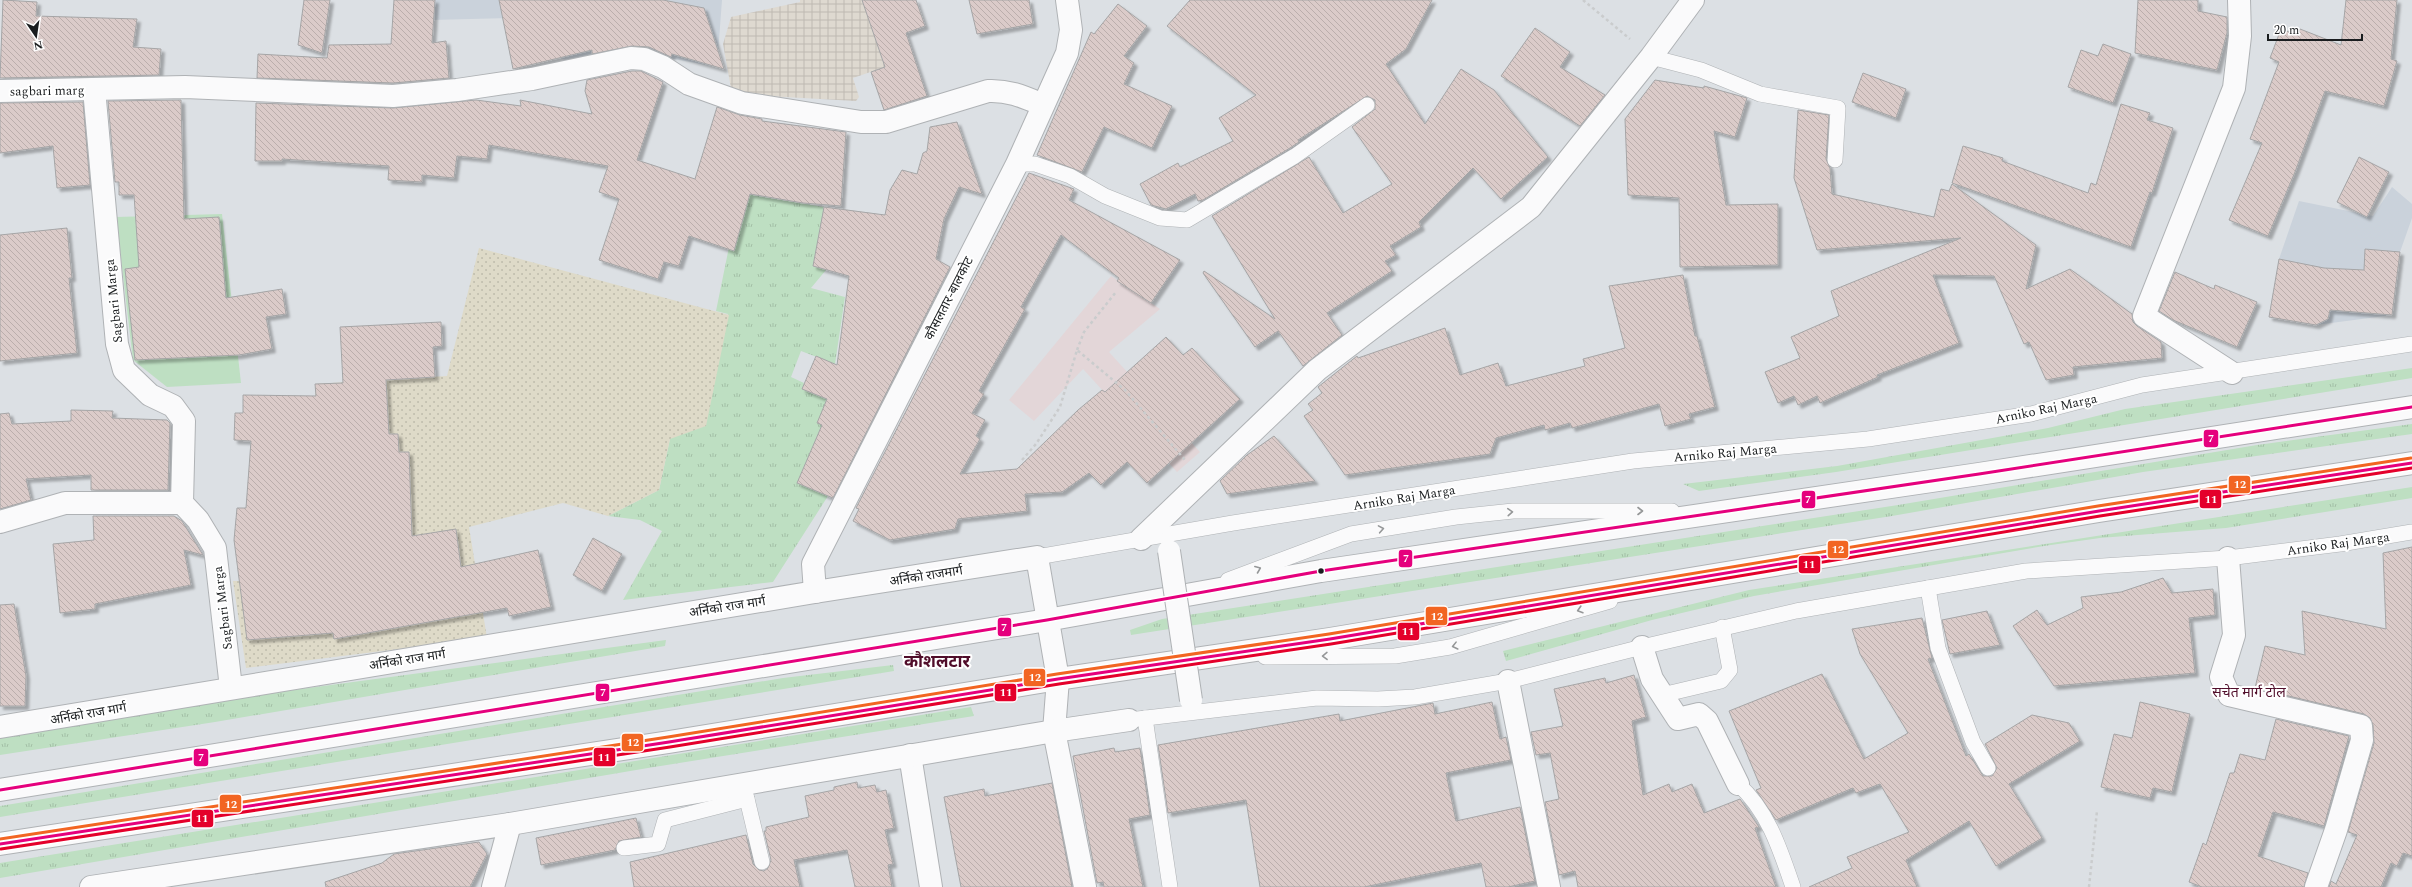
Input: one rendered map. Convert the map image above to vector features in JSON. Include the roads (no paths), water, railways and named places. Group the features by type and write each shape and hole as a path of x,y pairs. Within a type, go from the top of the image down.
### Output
{"main road":[{"name":"कौसलतार-बालकोट","path":"815,592 812,564 1017,164 1067,53 1071,30 1067,0"},
{"path":"1141,539 1317,370 1531,207 1651,57 1693,0"},
{"path":"2232,373 2144,316 2234,88 2240,36 2239,0"},
{"name":"sagbari marg","path":"0,91 185,87 393,96 457,90 532,79 631,58 644,59 663,66 689,84 742,103 861,122 886,122 988,91 1003,90 1018,94 1043,105"},
{"name":"Sagbari Marga","path":"94,89 117,344 124,370 150,395 173,406 184,421 182,503 198,520 215,548 231,688"},
{"path":"0,790 1047,620 1321,571 2412,407"},
{"path":"0,844 669,742 1058,679 1330,639 2099,511 2412,463"},
{"path":"0,522 65,502 182,503"},
{"path":"1169,551 1191,700"},
{"path":"1037,557 1058,679 1054,731 1085,887"},
{"name":"अर्निको राजमार्ग","path":"815,592 1037,557"},
{"path":"2228,558 2234,636 2221,677 2229,695 2362,726 2362,740 2336,830 2316,887"},
{"name":"अर्निको राज मार्ग","path":"0,727 815,592"},
{"path":"1642,647 1652,679 1678,719 1699,714 1707,721 1738,784"},
{"path":"1508,681 1549,887"},
{"path":"91,887 510,824 745,792 910,755 1137,719"},
{"path":"910,755 931,887"},
{"path":"493,887 510,824"}],"lane":[{"path":"1651,57 1700,70 1760,94 1838,108 1835,160"},
{"path":"1017,164 1035,164 1070,176 1105,196 1160,218 1186,220 1295,156 1367,105"},
{"name":"Arniko Raj Marga","path":"1037,557 1141,539 1633,461 1868,439 2031,414 2142,386 2412,344"},
{"path":"1195,593 1305,550 1351,534 1456,517 1513,511 1728,511"},
{"name":"Arniko Raj Marga","path":"1137,719 1317,698 1378,699 1415,697 1508,681 1722,627 1796,611 2026,571 2228,558 2340,544 2412,532"},
{"path":"1928,588 1938,648 1973,742 1988,768"},
{"path":"1662,695 1721,681 1730,670 1722,627"},
{"path":"1137,719 1170,887"},
{"path":"1738,784 1753,798 1775,838 1793,887"},
{"path":"624,848 658,844 665,820 745,792 762,862"}],"district":[{"name":"कौशलटार","path":"937,661"},
{"name":"सचेत मार्ग टोल","path":"2249,692"}]}
